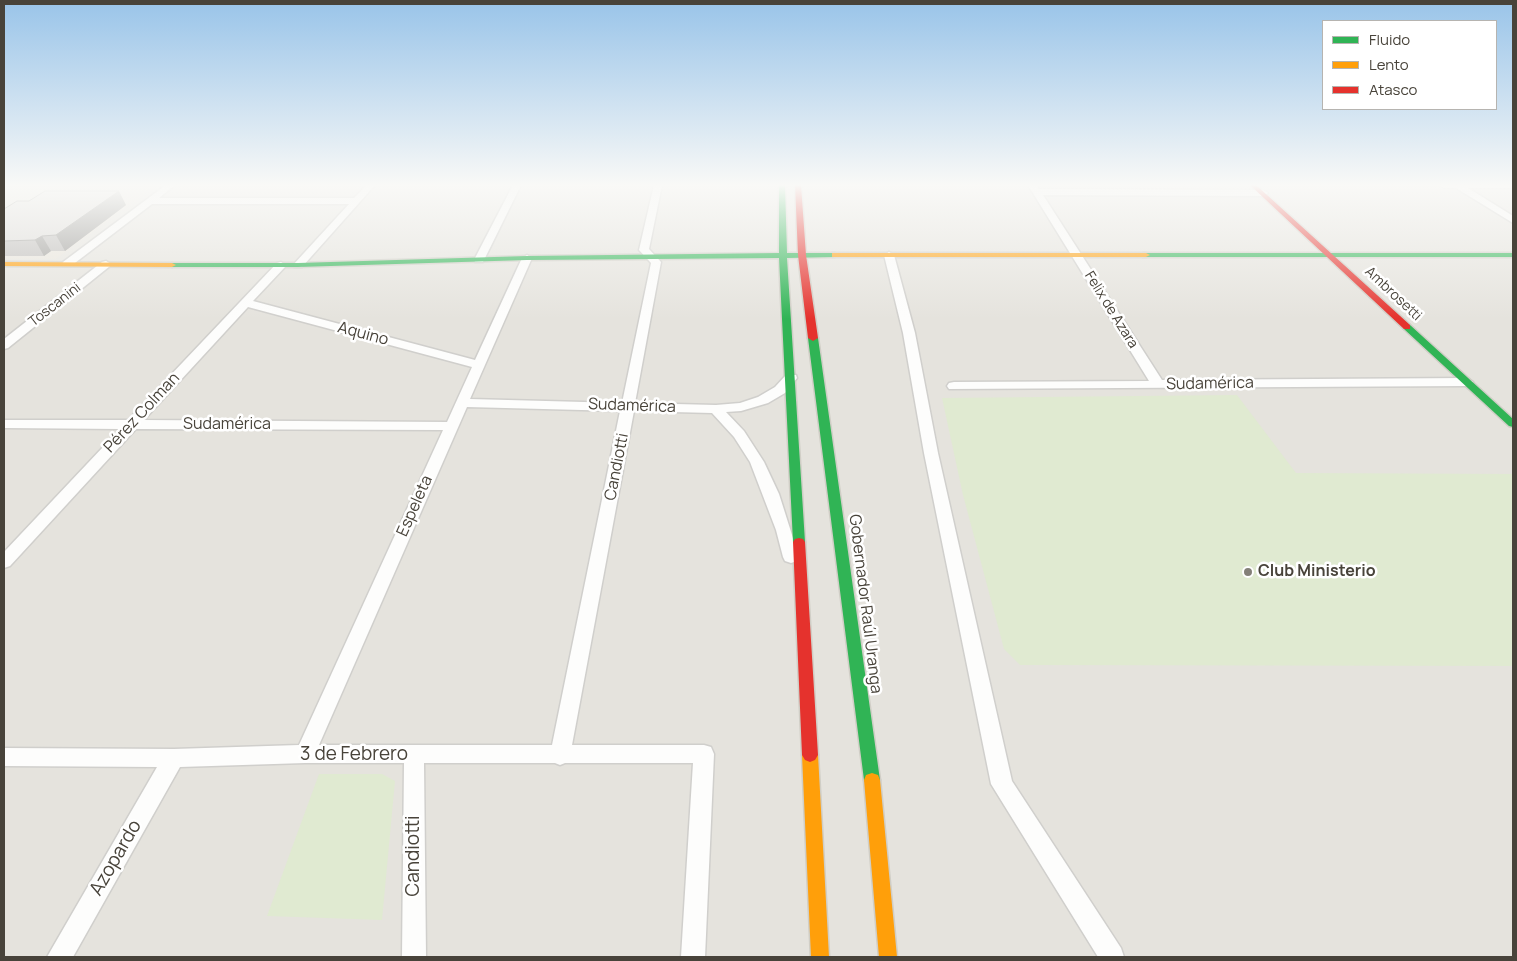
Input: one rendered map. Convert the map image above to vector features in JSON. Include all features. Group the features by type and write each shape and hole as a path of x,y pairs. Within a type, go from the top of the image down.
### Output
{"street":[{"name":"Toscanini","path":"67,264 112,230"},
{"path":"298,265 330,230"},
{"path":"479,260 494,230"},
{"name":"Candiotti","path":"560,756 656,262 644,250 648,230"},
{"path":"783,230 820,957"},
{"name":"Gobernador Raúl Uranga","path":"801,230 802,255 872,788 888,957"},
{"name":"Felix de Azara","path":"1060,230 1158,385"},
{"name":"Ambrosetti","path":"1302,230 1513,424"},
{"path":"4,264 298,265 527,258 783,255 1513,255"},
{"path":"889,255 909,333 931,453 1002,784 1112,957"},
{"name":"Espeleta","path":"305,754 450,426 463,403 527,258"},
{"name":"Toscanini","path":"4,345 106,264"},
{"name":"Pérez Colman","path":"4,562 280,265"},
{"name":"Aquino","path":"246,303 480,365"},
{"name":"Sudamérica","path":"463,403 716,409 740,406 763,400 780,390 791,378"},
{"name":"Sudamérica","path":"954,386 1467,382"},
{"path":"716,409 740,434 757,462 784,530 802,602"},
{"name":"Sudamérica","path":"4,424 450,426"},
{"name":"3 de Febrero","path":"4,756 174,758 305,754 560,756 704,754 693,957"},
{"name":"Candiotti","path":"414,756 414,957"},
{"name":"Azopardo","path":"59,957 174,758"}],"shaded area":[{"path":"4,230 1513,230 1513,957 4,957"},
{"path":"4,230 95,230 56,259 4,259"}],"green space":[{"name":"Club Ministerio","path":"1237,395 1296,473 1513,474 1513,666 1020,665 1004,649 963,495 942,398"},
{"path":"319,774 382,774 395,781 382,920 267,916"}],"building":[{"path":"4,230 63,230 56,235 42,236 35,240 4,241"}],"traffic: fast":[{"path":"783,230 799,542"},
{"path":"172,265 298,265 527,258 835,255"},
{"path":"1146,255 1513,255"},
{"path":"1407,327 1513,424"},
{"path":"813,338 872,780"}],"traffic: slow":[{"path":"835,255 1146,255"},
{"path":"4,264 172,265"},
{"path":"810,755 820,957"},
{"path":"872,780 888,957"}],"traffic: jam":[{"path":"801,230 813,338"},
{"path":"1302,230 1407,327"},
{"path":"799,542 810,755"}],"place":[{"name":"Club Ministerio","path":"1248,572"}]}
